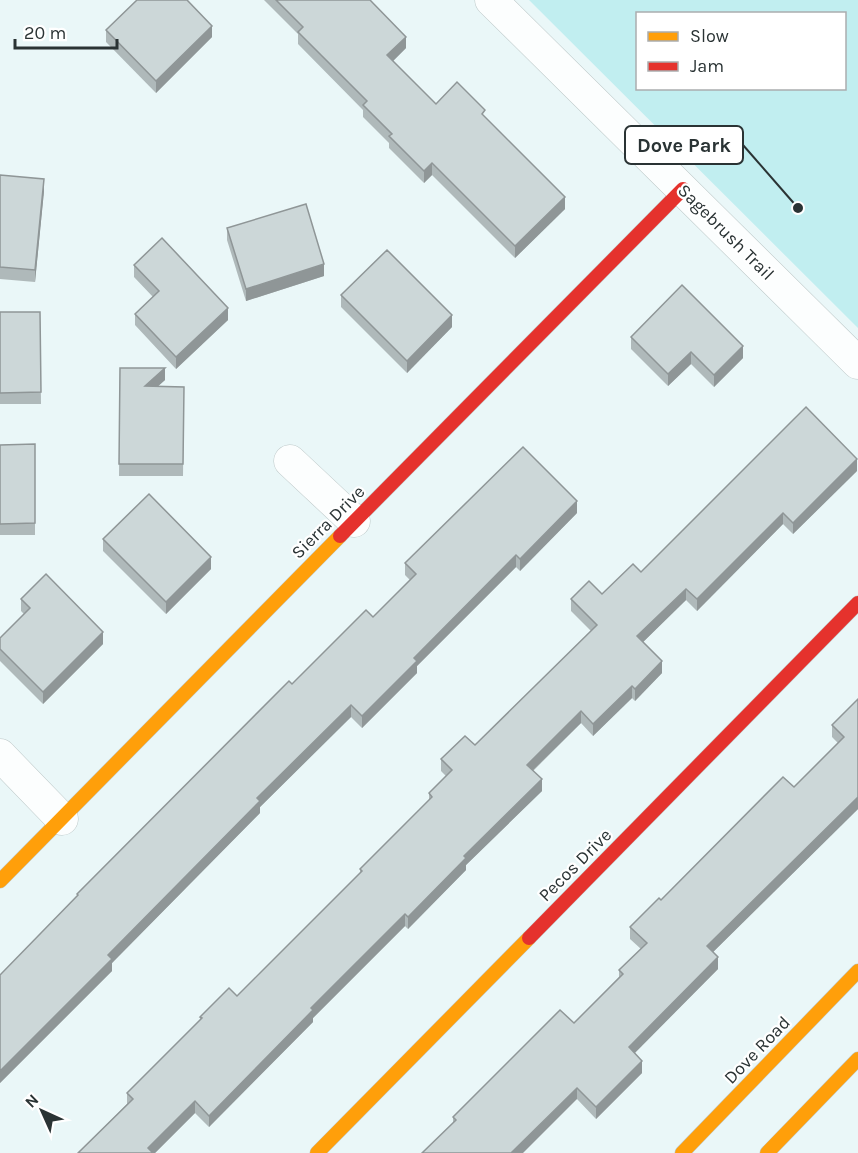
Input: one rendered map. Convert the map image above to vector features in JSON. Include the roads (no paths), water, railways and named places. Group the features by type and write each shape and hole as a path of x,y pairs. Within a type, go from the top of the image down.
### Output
{"street":[{"name":"Sagebrush Trail","path":"491,0 858,363"},
{"name":"Sierra Drive","path":"0,881 683,189"},
{"path":"290,461 354,521"},
{"name":"Pecos Drive","path":"317,1153 858,603"},
{"path":"0,755 62,819"},
{"name":"Dove Road","path":"682,1153 858,971"},
{"path":"767,1153 858,1059"}],"place":[{"name":"Dove Park","path":"798,208"}]}
